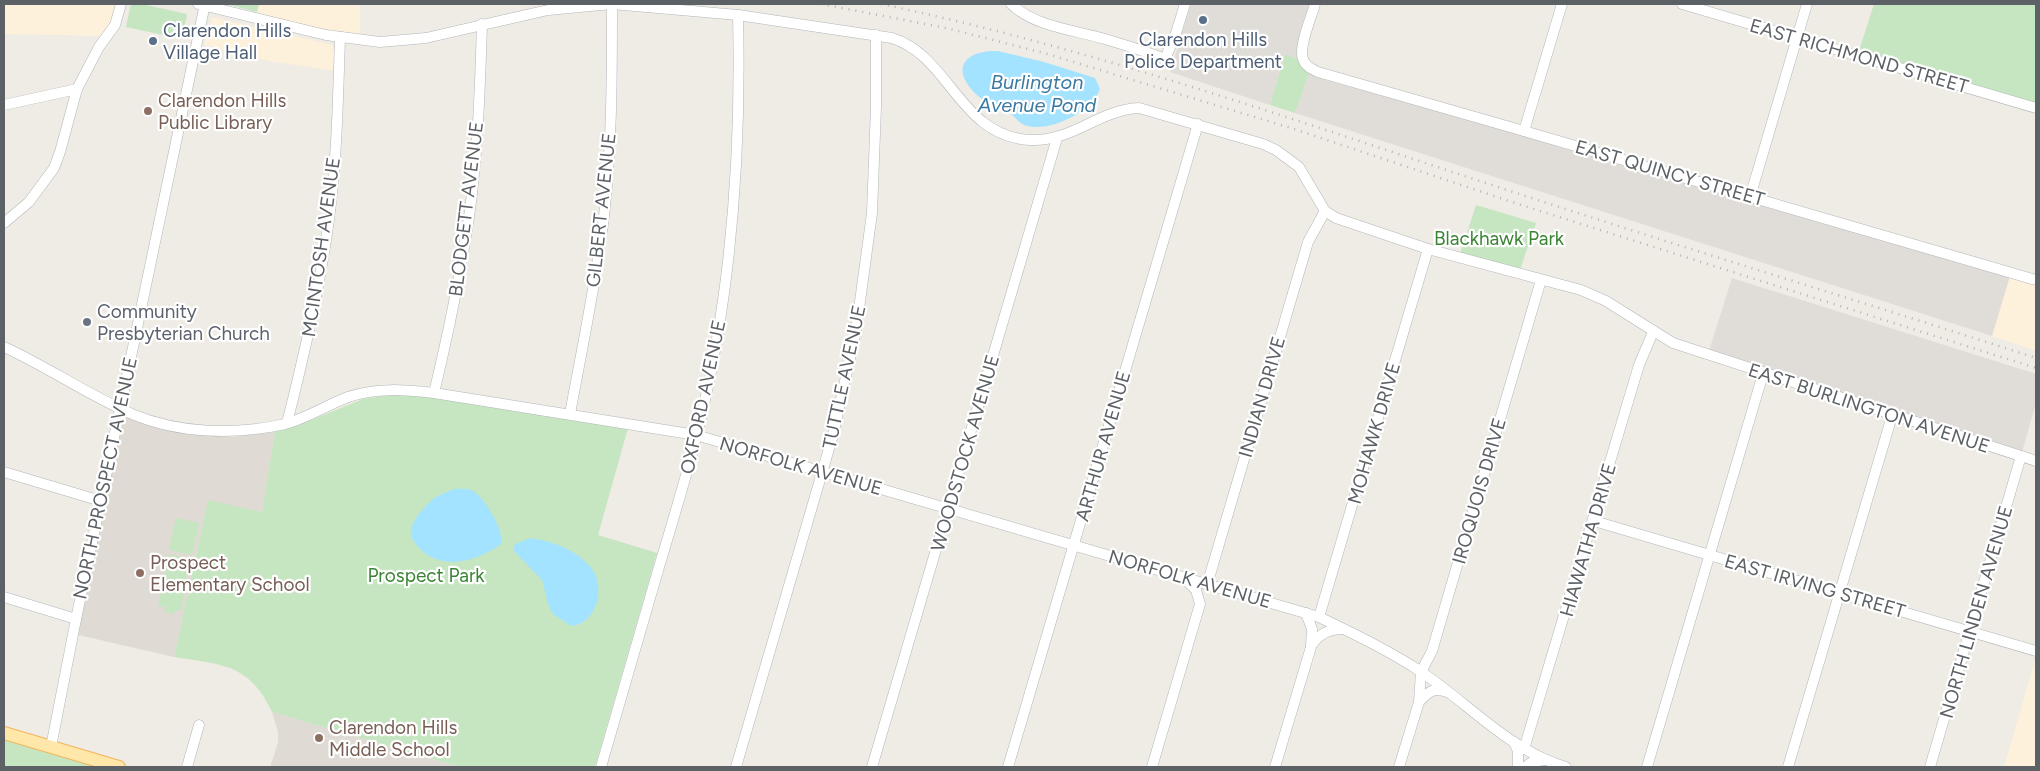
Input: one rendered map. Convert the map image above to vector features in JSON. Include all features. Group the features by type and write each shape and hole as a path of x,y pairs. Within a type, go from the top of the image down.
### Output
{"main road":[{"path":"4,733 119,767"}],"street":[{"path":"4,223 29,202 54,168 77,89 99,47 114,24 121,4"},
{"path":"203,4 340,38 380,42 414,40 548,10 612,4 738,15 876,35 903,42 917,51 971,113 991,128 1020,139 1058,138 1103,118 1130,109 1151,110 1263,144 1290,159 1304,174 1325,211"},
{"name":"NORTH PROSPECT AVENUE","path":"51,747 203,4"},
{"name":"GILBERT AVENUE","path":"570,414 594,289 604,214 611,118 612,4"},
{"path":"1012,4 1021,13 1047,23 1165,58 1176,34 1185,4"},
{"name":"EAST QUINCY STREET","path":"1316,4 1302,54 1305,64 1329,76 1524,130 2036,280"},
{"path":"1524,130 1562,4"},
{"name":"EAST RICHMOND STREET","path":"1682,4 2036,108"},
{"path":"1750,197 1807,4"},
{"name":"OXFORD AVENUE","path":"601,767 696,436 719,324 732,229 739,133 738,15"},
{"name":"BLODGETT AVENUE","path":"434,393 455,302 470,208 478,130 482,24"},
{"name":"TUTTLE AVENUE","path":"736,767 823,472 846,383 856,331 867,257 875,160 876,35"},
{"name":"MCINTOSH AVENUE","path":"287,423 307,342 329,218 336,146 340,38"},
{"path":"4,105 77,89"},
{"name":"ARTHUR AVENUE","path":"1008,767 1198,124"},
{"name":"WOODSTOCK AVENUE","path":"872,767 1058,138"},
{"name":"EAST BURLINGTON AVENUE","path":"1325,211 1336,218 1354,225 1428,249 1581,290 1606,301 1652,332 1673,343 1702,354 2036,462"},
{"name":"INDIAN DRIVE","path":"1207,585 1308,242 1325,211"},
{"name":"MOHAWK DRIVE","path":"1320,617 1428,249"},
{"name":"IROQUOIS DRIVE","path":"1399,767 1418,702 1421,672 1432,651 1542,280"},
{"name":"HIAWATHA DRIVE","path":"1524,749 1594,521 1639,365 1652,332"},
{"name":"NORFOLK AVENUE","path":"4,347 58,373 120,408 165,424 218,432 252,430 287,423 365,392 391,390 434,393 696,436 1320,617 1380,647 1421,672 1524,749 1544,760 1566,767"},
{"path":"1647,767 1763,374"},
{"path":"1788,767 1892,416"},
{"name":"NORTH LINDEN AVENUE","path":"1930,767 2021,456"},
{"path":"4,472 101,501"},
{"name":"EAST IRVING STREET","path":"1594,521 2036,651"},
{"path":"1186,579 1196,590 1200,604"},
{"path":"1152,767 1200,604 1209,593 1221,589"},
{"path":"4,597 76,618"},
{"path":"1306,613 1312,628 1311,647"},
{"path":"1275,767 1311,647 1315,640 1330,630 1345,630"},
{"path":"1418,702 1428,692 1438,689 1450,693"},
{"path":"187,767 199,725"},
{"path":"1514,742 1518,751 1518,767"},
{"path":"1525,767 1532,762 1544,760"}],"shaded area":[{"path":"4,4 119,4 105,36 4,34"},
{"path":"259,4 360,4 360,38 256,17"},
{"path":"1191,4 1311,4 1298,59 1285,55 1270,105 1170,72"},
{"path":"212,17 333,45 335,71 269,61 204,45"},
{"path":"1309,73 1328,81 1521,134 2010,276 1992,336 1295,113"},
{"path":"2010,276 2036,283 2036,351 1992,336"},
{"path":"1732,278 2036,374 2036,403 2022,452 1708,354"},
{"name":"Prospect Elementary School","path":"123,415 155,426 203,435 233,437 275,431 262,512 208,501 174,657 74,634"},
{"path":"2036,657 2036,767 2004,767"},
{"name":"Clarendon Hills Middle School","path":"272,712 460,767 270,767 278,743 278,732"}],"green space":[{"path":"131,4 141,4 187,14 182,39 126,27"},
{"path":"227,4 259,4 257,12"},
{"path":"1874,4 2036,4 2036,104 1859,51"},
{"path":"1285,54 1298,59 1302,67 1309,73 1295,113 1270,105"},
{"name":"Blackhawk Park","path":"1476,205 1536,223 1520,270 1460,254"},
{"name":"Prospect Park","path":"390,395 430,397 628,428 598,535 657,553 595,767 460,767 272,712 254,684 244,675 220,665 174,657 208,500 262,512 275,431 309,421 363,399"},
{"path":"176,518 199,523 192,555 169,550"},
{"path":"169,554 191,559 181,611 175,610 174,614 165,612 165,607 158,606"},
{"path":"4,738 101,767 4,767"}],"water":[{"name":"Burlington Avenue Pond","path":"998,51 1044,62 1095,78 1100,89 1090,105 1069,118 1044,127 1024,125 1008,112 981,99 969,87 964,78 964,64 968,58 976,54"},
{"path":"454,489 468,489 478,495 497,524 501,544 471,559 449,562 438,560 419,548 412,539 411,530 415,520 428,504 436,497"},
{"path":"531,538 557,545 575,553 594,572 597,580 598,597 596,606 586,620 571,626 553,614 549,607 542,580 513,550 515,544"}],"railway":[{"path":"821,4 946,28 1044,53 1291,128 1518,204 2036,368"},
{"path":"881,4 1037,42 1192,87 1565,209 2036,358"}],"place":[{"name":"Clarendon Hills Police Department","path":"1203,20"},
{"name":"Clarendon Hills Village Hall","path":"153,41"},
{"name":"Clarendon Hills Public Library","path":"148,111"},
{"name":"Community Presbyterian Church","path":"87,322"},
{"name":"Prospect Elementary School","path":"140,573"},
{"name":"Clarendon Hills Middle School","path":"319,738"}]}
